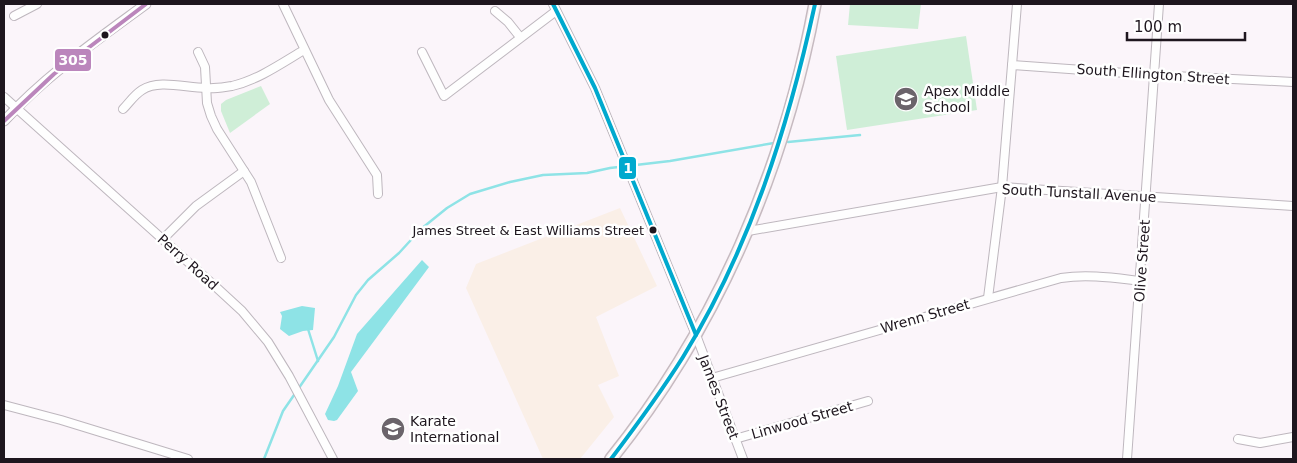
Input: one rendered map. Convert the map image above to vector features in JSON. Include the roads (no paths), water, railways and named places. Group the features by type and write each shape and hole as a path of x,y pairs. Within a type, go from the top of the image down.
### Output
{"main road":[{"path":"611,459 658,396 696,334 725,281 748,231 788,121 803,63 815,4"}],"street":[{"path":"14,16 37,4"},
{"path":"283,4 329,100 378,176 378,194"},
{"path":"988,298 1002,187 1017,4"},
{"name":"Olive Street","path":"1128,459 1159,4"},
{"path":"4,121 61,68 141,5"},
{"path":"422,52 444,96 520,37 555,7"},
{"name":"James Street","path":"555,7 595,88 696,334 743,459"},
{"path":"495,11 508,22 520,37"},
{"path":"123,109 136,95 152,86 169,85 207,88 234,86 246,82 304,50"},
{"path":"198,52 205,67 207,103 211,116 256,193 282,258"},
{"name":"South Ellington Street","path":"1012,65 1293,82"},
{"name":"Perry Road","path":"4,97 251,321 268,342 333,459"},
{"path":"163,240 196,206 244,171"},
{"name":"South Tunstall Avenue","path":"748,231 1002,187 1293,206"},
{"name":"Wrenn Street","path":"712,378 1061,278 1077,275 1140,281"},
{"name":"Linwood Street","path":"735,439 868,401"},
{"path":"4,405 61,420 188,459"},
{"path":"1238,439 1260,443 1293,437"}],"water":[{"path":"422,260 429,267 351,372 358,391 337,420 328,420 325,414 338,386 357,334"},
{"path":"302,306 315,308 313,330 289,336 280,329 282,316 280,312"}],"waterway":[{"path":"788,142 860,135"},
{"path":"264,459 283,411 334,337 356,295 368,280 399,253 421,229 447,208 470,194 510,182 543,175 587,173 774,143"},
{"path":"308,329 318,361"}],"place":[{"name":"Apex Middle School","path":"906,99"},
{"name":"James Street & East Williams Street","path":"653,230"},
{"name":"Karate International","path":"393,429"}]}
